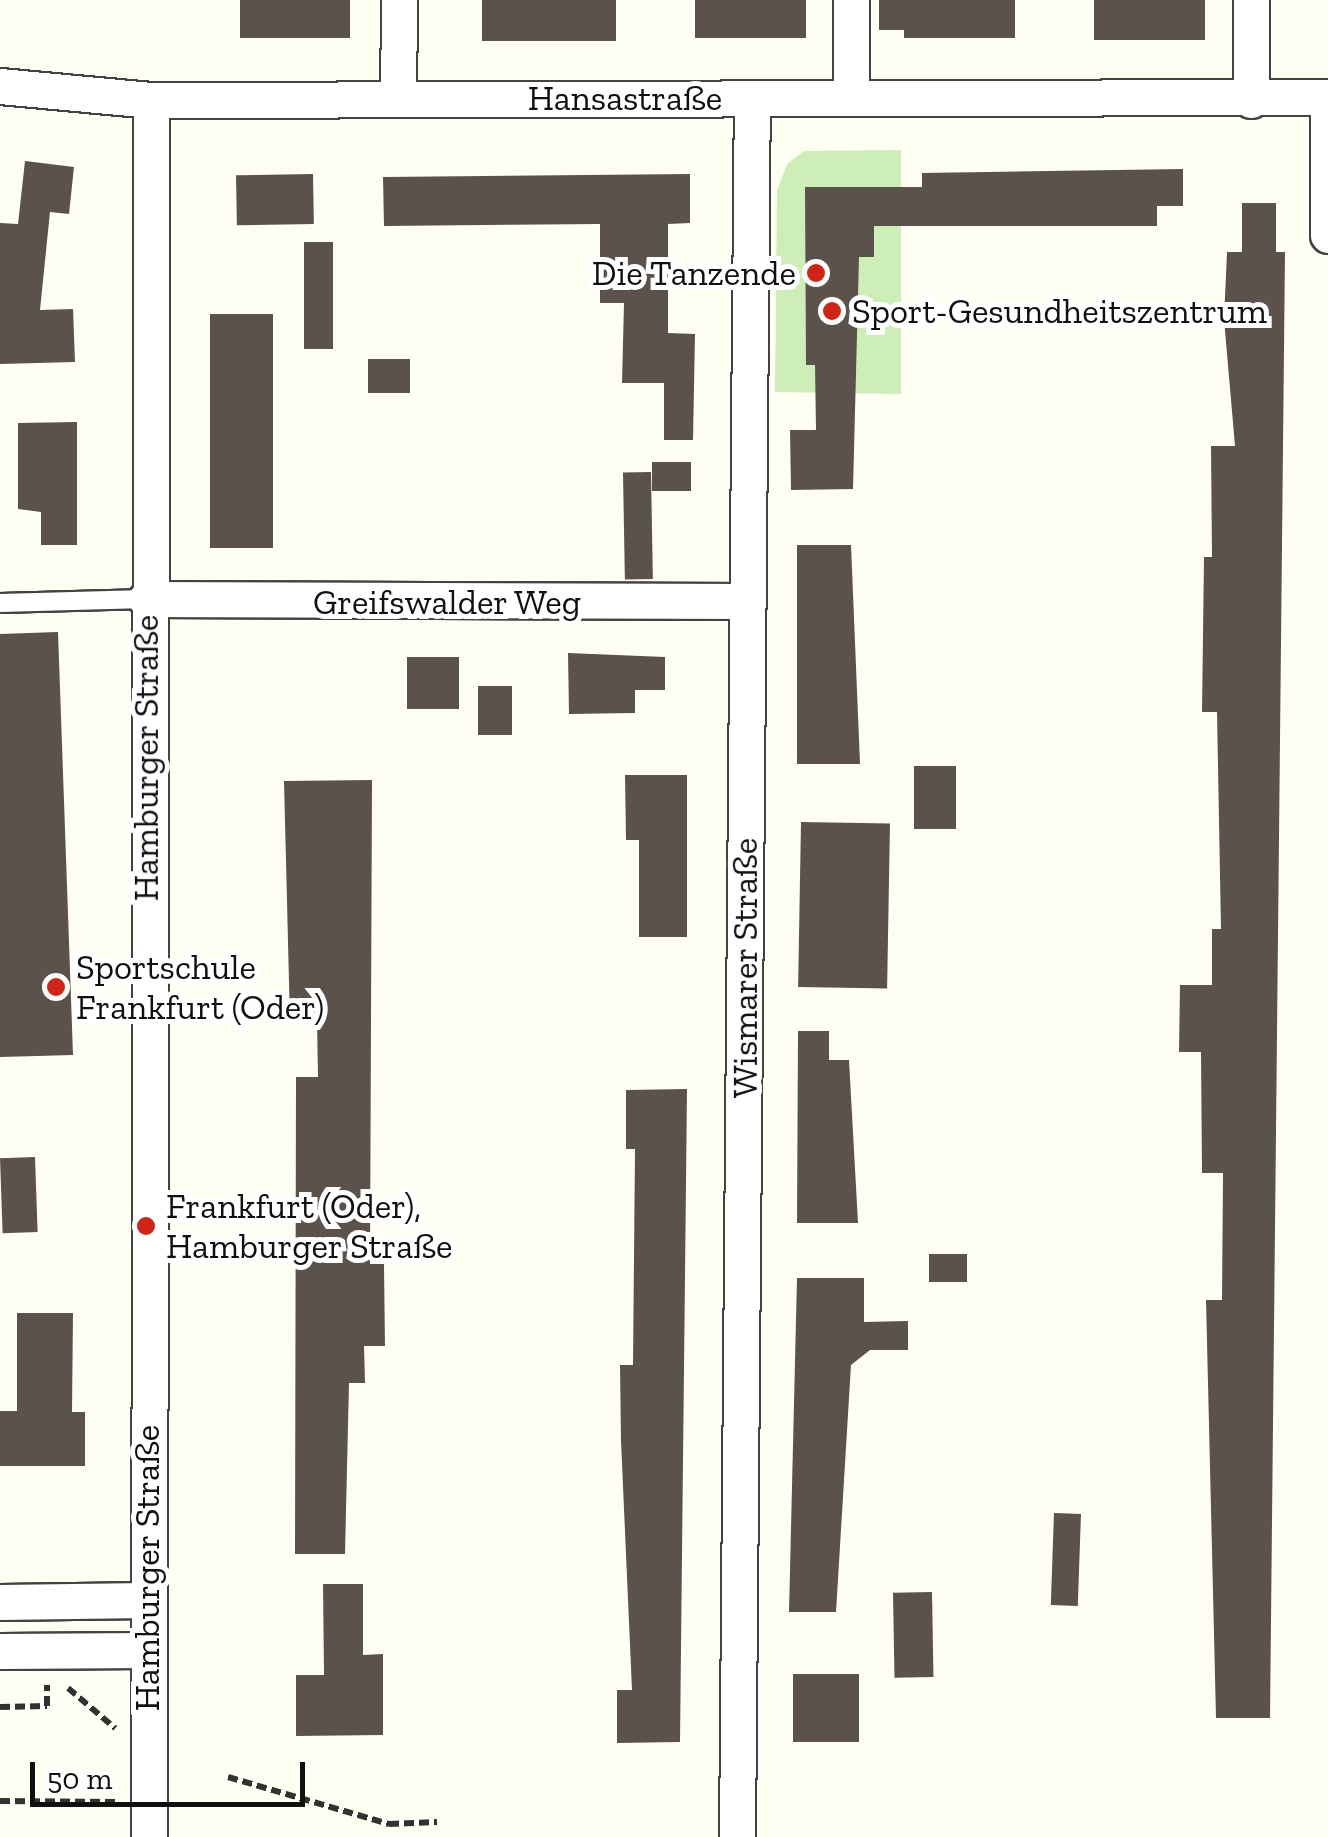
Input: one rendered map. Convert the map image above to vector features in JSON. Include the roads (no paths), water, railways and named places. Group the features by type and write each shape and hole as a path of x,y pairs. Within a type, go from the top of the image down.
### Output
{"street":[{"path":"398,99 399,0"},
{"path":"851,0 852,98"},
{"path":"1250,0 1252,100"},
{"name":"Hansastraße","path":"0,86 151,100 1328,98"},
{"name":"Wismarer Straße","path":"737,1837 752,98"},
{"path":"1328,98 1328,234"},
{"name":"Hamburger Straße","path":"148,1837 146,600 151,100"},
{"name":"Greifswalder Weg","path":"146,600 748,601"},
{"path":"0,1602 147,1600"},
{"path":"0,1651 146,1650"}],"lane":[{"path":"0,602 146,600"}],"place":[{"name":"Die Tanzende","path":"816,273"},
{"name":"Sport-Gesundheitszentrum","path":"832,311"},
{"name":"Sportschule Frankfurt (Oder)","path":"56,987"},
{"name":"Frankfurt (Oder), Hamburger Straße","path":"146,1226"}]}
